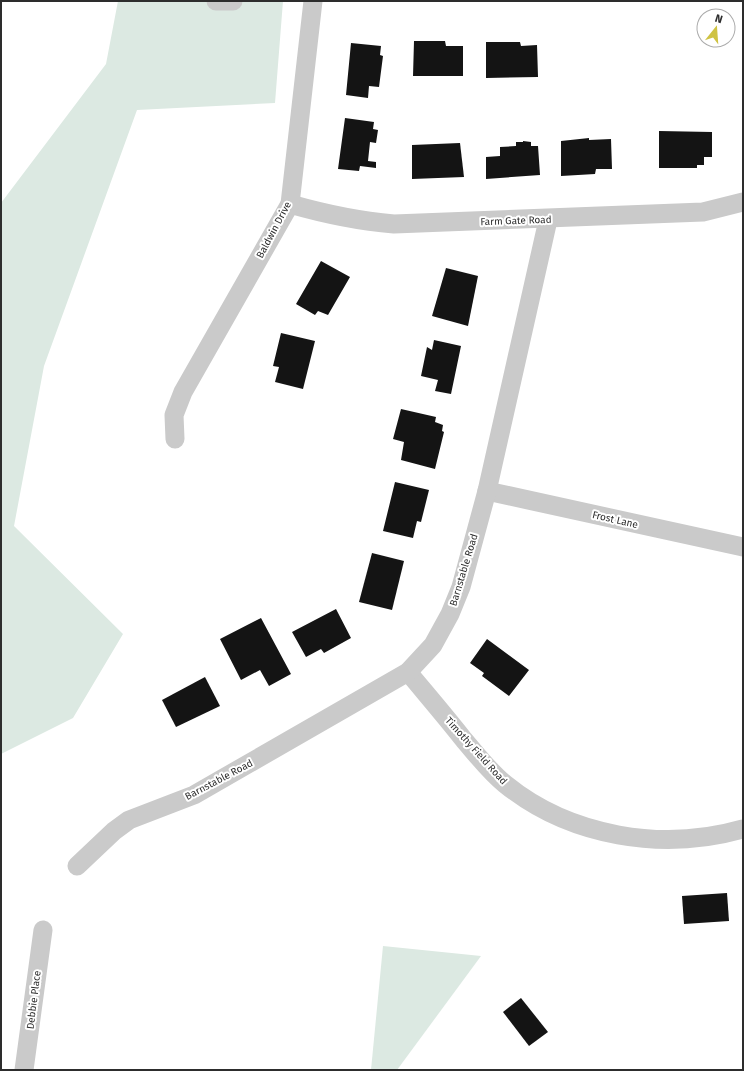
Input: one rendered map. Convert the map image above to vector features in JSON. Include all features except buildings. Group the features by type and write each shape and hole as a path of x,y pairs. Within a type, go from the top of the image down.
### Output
{"street":[{"path":"216,1 233,1"},
{"name":"Baldwin Drive","path":"175,439 174,415 183,392 290,204 313,1"},
{"name":"Farm Gate Road","path":"290,204 337,217 394,224 548,220 703,212 743,202"},
{"name":"Barnstable Road","path":"77,866 114,831 129,820 194,795 408,672 433,645 450,614 462,587 487,491 548,220"},
{"name":"Frost Lane","path":"487,491 743,547"},
{"name":"Timothy Field Road","path":"408,672 504,784 536,806 572,823 603,833 638,839 687,838 743,830"},
{"name":"Debbie Place","path":"24,1070 43,930"}],"shaded area":[{"path":"118,1 283,1 275,103 137,110 44,366 14,526 123,634 73,718 1,754 1,203 106,64"},
{"path":"383,946 481,956 397,1070 371,1070"}]}
